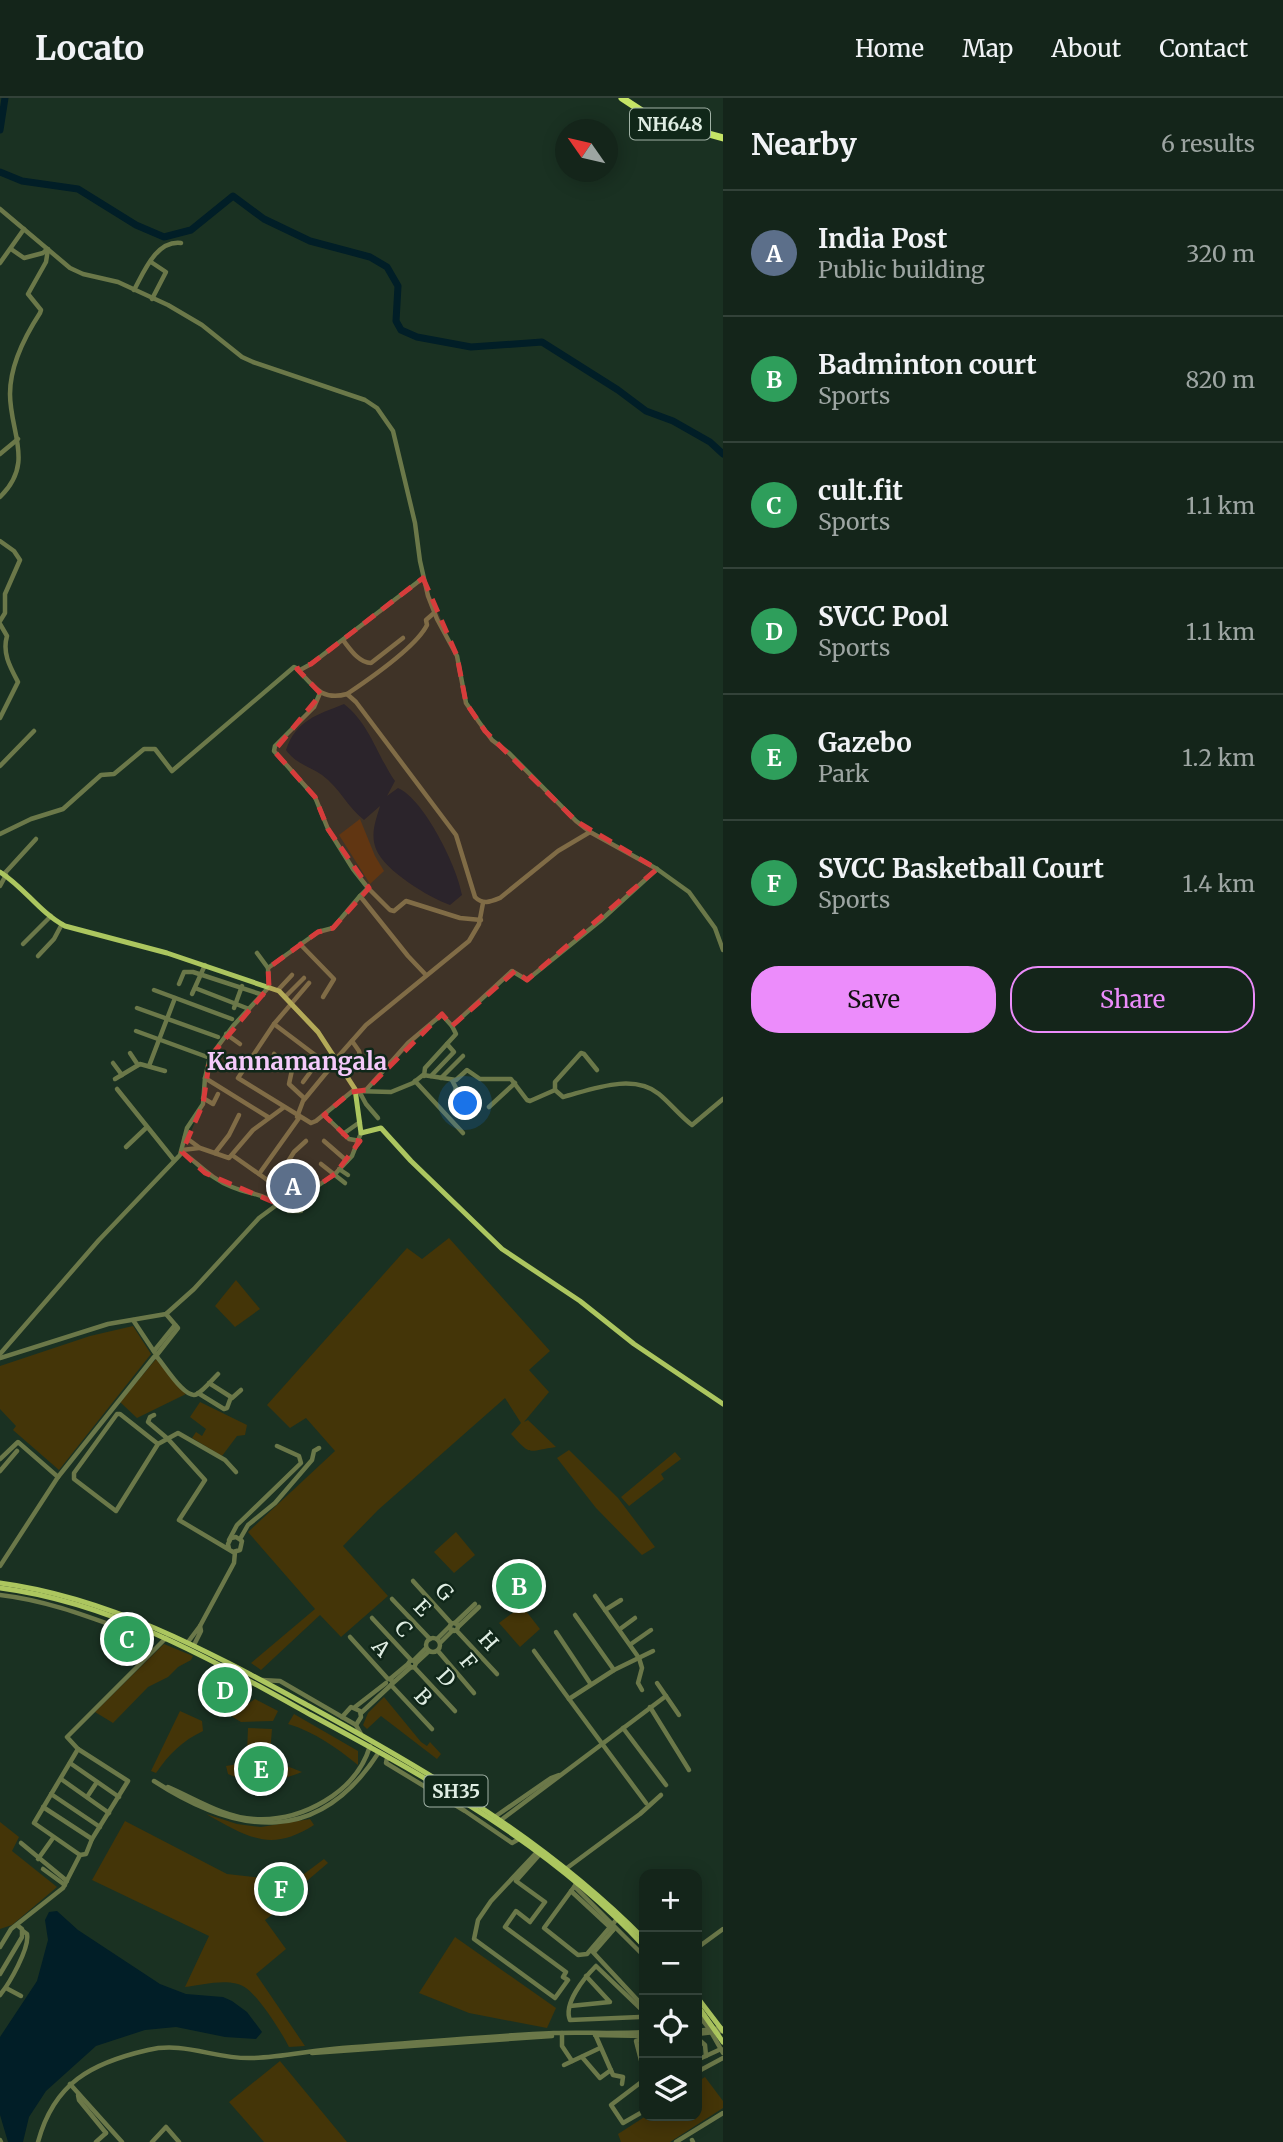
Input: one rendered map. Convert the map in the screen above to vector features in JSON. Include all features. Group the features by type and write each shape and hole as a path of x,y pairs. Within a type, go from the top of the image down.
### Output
{"highway":[{"name":"NH648","path":"622,98 654,119 723,138"}],"main road":[{"path":"3,874 17,882 62,924 205,965 278,990 318,1032 340,1067 359,1090 359,1122 362,1133 381,1128 411,1161 502,1249 580,1301 634,1344 723,1404"},
{"name":"SH35","path":"0,1586 69,1602 191,1643 362,1735 498,1818 567,1868 639,1934"},
{"name":"SH35","path":"0,1586 30,1587 141,1621 370,1746 387,1758 449,1789 539,1853 615,1925 639,1942"},
{"path":"244,1679 248,1673"},
{"path":"702,2006 723,2042"},
{"path":"702,2011 717,2031"}],"street":[{"path":"0,208 78,272 108,279 152,299 202,325 242,357 365,400 377,408 393,431 415,523 423,578 434,613 457,656 466,702 478,722 492,740 509,753 590,832 657,869 689,892 715,928 723,950"},
{"path":"0,263 24,229"},
{"path":"134,290 164,246 181,243"},
{"path":"11,249 24,258 48,249"},
{"path":"0,497 13,484 16,475 18,438 10,393 25,336 41,310 28,294 46,262 48,249"},
{"path":"151,262 166,272 152,299"},
{"path":"0,454 18,438"},
{"path":"0,541 14,551 20,560 5,594 5,613 0,622 7,636 7,660 18,682 0,718"},
{"path":"0,834 31,819 63,809 101,775 114,774 144,749 155,749 172,771 286,673 294,667 300,670 312,664 423,578"},
{"path":"297,668 320,693 337,697 347,694 371,678 417,638 427,625 426,620 434,613"},
{"path":"343,640 365,663 371,663 403,638"},
{"path":"320,693 314,707 275,746 274,751 315,797 328,829 353,869 394,912 406,901 460,918 481,920"},
{"path":"347,694 356,702 456,835 475,897 483,903"},
{"path":"0,766 34,731"},
{"path":"483,903 500,898 558,851 590,832"},
{"path":"0,886 3,874 36,839"},
{"path":"452,1026 512,971 527,979 600,922 657,869"},
{"path":"268,968 318,932 333,928 369,888"},
{"path":"360,896 426,975"},
{"path":"336,1059 366,1026 469,941 481,920 483,903"},
{"path":"23,944 51,916"},
{"path":"38,956 54,939 62,924"},
{"path":"300,944 334,979 323,997"},
{"path":"0,1356 99,1240 182,1151 187,1128 203,1104 210,1058 226,1034 269,986 268,968 257,953"},
{"path":"192,994 205,965"},
{"path":"179,984 184,972 202,974 262,995"},
{"path":"278,990 292,975"},
{"path":"234,1005 246,979"},
{"path":"285,997 306,981 237,1078 298,1117 311,1123 324,1115 359,1090 440,1016 456,1033 425,1068 427,1076"},
{"path":"195,988 249,1009"},
{"path":"154,990 232,1019"},
{"path":"149,1066 175,998"},
{"path":"137,1008 218,1037"},
{"path":"274,1024 331,1067 340,1067"},
{"path":"135,1031 210,1058"},
{"path":"226,1034 240,1044"},
{"path":"352,1041 359,1051 361,1061"},
{"path":"359,1090 391,1092 427,1076 454,1052 447,1044"},
{"path":"130,1053 138,1065"},
{"path":"555,1090 555,1082 581,1053 597,1070"},
{"path":"274,1054 292,1070 289,1084 304,1098"},
{"path":"440,1079 463,1056"},
{"path":"303,1082 320,1059"},
{"path":"113,1063 122,1075"},
{"path":"116,1079 138,1065 165,1071"},
{"path":"259,1174 298,1117 304,1098 331,1067"},
{"path":"427,1076 452,1080 467,1070 481,1079 511,1079 530,1101 555,1090"},
{"path":"205,1078 268,1117"},
{"path":"452,1080 456,1088 453,1097"},
{"path":"415,1081 463,1133"},
{"path":"489,1107 515,1083"},
{"path":"555,1090 564,1097 603,1087 643,1084 661,1095 692,1125 723,1099"},
{"path":"117,1089 174,1160"},
{"path":"359,1090 378,1118"},
{"path":"203,1098 213,1104 218,1094"},
{"path":"185,1137 200,1147 227,1158 253,1130 283,1108"},
{"path":"215,1153 229,1135 239,1115"},
{"path":"324,1115 349,1139 360,1141"},
{"path":"343,1134 359,1122"},
{"path":"126,1147 147,1127"},
{"path":"0,1356 97,1327 166,1314 194,1289 259,1218 280,1203 313,1189 333,1175 347,1161 362,1133"},
{"path":"274,1184 294,1153 306,1141"},
{"path":"324,1141 347,1161"},
{"path":"182,1151 200,1147"},
{"path":"182,1151 205,1173 217,1180 233,1188 261,1194 280,1203 289,1211 301,1211"},
{"path":"232,1155 292,1198"},
{"path":"321,1164 345,1183"},
{"path":"339,1169 348,1175"},
{"path":"0,1566 58,1477 178,1328 166,1314"},
{"path":"133,1320 185,1393 192,1396 198,1394 218,1374"},
{"path":"209,1383 232,1399"},
{"path":"198,1394 225,1409 241,1390"},
{"path":"158,1444 124,1415 117,1415 74,1473 74,1479 113,1510 118,1510 158,1444 178,1433 229,1463 236,1472"},
{"path":"154,1415 148,1422 168,1439 205,1480 179,1520 235,1552"},
{"path":"0,1459 18,1442 58,1477"},
{"path":"229,1549 229,1539 238,1524 301,1463 299,1456 277,1446"},
{"path":"235,1552 242,1548 240,1539 246,1530 275,1503 319,1448"},
{"path":"0,1471 17,1451"},
{"path":"238,1524 246,1530"},
{"path":"229,1539 240,1539"},
{"path":"191,1643 234,1563 235,1552"},
{"name":"G","path":"413,1581 454,1626"},
{"path":"0,1595 66,1609 125,1630 135,1625"},
{"path":"595,1595 639,1658 642,1668 638,1683 642,1690"},
{"name":"E","path":"391,1599 430,1639"},
{"path":"605,1610 621,1600"},
{"path":"66,1609 69,1602"},
{"path":"428,1650 438,1651 438,1641 477,1605"},
{"path":"575,1615 614,1670"},
{"name":"C","path":"372,1618 412,1664"},
{"path":"620,1629 635,1618"},
{"name":"H","path":"454,1626 497,1674"},
{"path":"631,1644 651,1630"},
{"path":"556,1632 590,1683"},
{"path":"0,1947 11,1928 66,1883 80,1855 86,1853 128,1781 78,1749 67,1739 68,1735 168,1636"},
{"name":"A","path":"350,1637 389,1683"},
{"path":"342,1717 348,1709 359,1706 428,1650 430,1639 438,1641"},
{"name":"F","path":"438,1651 474,1693"},
{"path":"534,1651 646,1803"},
{"path":"569,1699 590,1683 653,1651"},
{"name":"D","path":"412,1664 455,1711"},
{"path":"261,1680 280,1681 356,1725 362,1735"},
{"path":"356,1725 361,1713 389,1683"},
{"name":"B","path":"389,1683 432,1729"},
{"path":"657,1683 679,1715"},
{"path":"498,1818 666,1696"},
{"path":"354,1707 361,1713"},
{"path":"650,1707 689,1770"},
{"path":"623,1728 666,1785"},
{"path":"370,1746 359,1770 337,1793 306,1811 278,1817 253,1819 234,1815 155,1781 172,1792 228,1817 253,1823 291,1820 312,1816 328,1806 354,1785 379,1752"},
{"path":"78,1749 34,1823 80,1855"},
{"path":"387,1758 386,1763 512,1843 519,1839"},
{"path":"70,1763 119,1797"},
{"path":"61,1779 109,1813"},
{"path":"87,1797 97,1782"},
{"path":"51,1794 100,1827"},
{"path":"567,1868 662,1795"},
{"path":"43,1807 92,1839"},
{"path":"38,1858 53,1838"},
{"path":"22,1843 66,1883"},
{"path":"539,1853 516,1881 544,1903 530,1922 516,1911 505,1927 566,1972 563,1977 568,1980 555,1998 474,1939 478,1920 491,1901 539,1853"},
{"path":"43,1870 66,1883"},
{"path":"615,1925 593,1951 584,1955 578,1955 544,1928 574,1887 615,1925 639,1951"},
{"path":"0,1995 28,1943 27,1934 17,1924"},
{"path":"702,1944 723,1929"},
{"path":"0,1974 23,1931"},
{"path":"593,1951 639,2010"},
{"path":"639,2011 596,1966 586,1976 569,2006 568,2018 639,2015"},
{"path":"569,2006 610,2002 586,1976"},
{"path":"6,1988 21,1996"},
{"path":"702,2018 717,2031 722,2054"},
{"path":"38,2142 52,2104 70,2084 82,2075 114,2061 163,2047 178,2046 249,2059 562,2034 639,2036"},
{"path":"562,2034 562,2046 572,2061"},
{"path":"595,2034 614,2075 622,2077 622,2084"},
{"path":"702,2041 706,2056"},
{"path":"564,2065 600,2048"},
{"path":"702,2058 722,2054"},
{"path":"702,2068 722,2054"},
{"path":"582,2057 600,2078 611,2070"},
{"path":"70,2084 108,2131 122,2142"},
{"path":"639,2084 611,2105 623,2123 639,2114"},
{"path":"676,2142 723,2113"},
{"path":"152,2142 166,2127 179,2142"},
{"path":"96,2142 108,2131"}],"highlighted area":[{"path":"423,578 457,656 466,703 485,731 576,821 657,869 527,980 515,971 452,1026 442,1014 366,1090 351,1092 324,1115 350,1140 360,1141 335,1174 313,1189 278,1204 205,1173 182,1152 203,1104 210,1057 269,987 268,968 318,932 333,928 369,888 328,829 315,797 274,751 321,694 297,669 311,664"}],"shaded area":[{"path":"360,819 384,871 370,884 339,835"},
{"path":"449,1238 550,1351 529,1370 549,1392 524,1422 528,1420 556,1447 530,1451 523,1446 511,1434 521,1423 505,1398 378,1510 343,1546 388,1596 341,1637 320,1615 261,1670 251,1663 315,1609 248,1532 335,1451 306,1418 290,1428 267,1405 407,1248 422,1259"},
{"path":"236,1280 260,1309 235,1327 215,1306"},
{"path":"133,1326 151,1354 59,1470 13,1430 16,1426 0,1409 0,1366 90,1336"},
{"path":"156,1359 186,1394 137,1418 120,1402"},
{"path":"200,1402 247,1425 245,1435 237,1436 222,1456 192,1438 196,1432 202,1436 206,1429 190,1417"},
{"path":"569,1450 618,1498 655,1547 642,1555 596,1508 557,1458"},
{"path":"675,1452 681,1459 661,1474 664,1479 629,1506 621,1497"},
{"path":"456,1532 475,1555 454,1573 434,1552"},
{"path":"522,1606 540,1629 520,1647 499,1623"},
{"path":"164,1644 193,1656 191,1660 168,1677 148,1687 113,1723 95,1712"},
{"path":"384,1697 421,1742 427,1746 430,1742 441,1754 437,1759 381,1716 367,1729 363,1725 368,1713"},
{"path":"255,1699 278,1711 273,1721 241,1722 231,1716 237,1703 246,1705"},
{"path":"180,1711 202,1721 203,1731 176,1749 156,1773 151,1771"},
{"path":"294,1714 358,1751 358,1765 325,1741 288,1724"},
{"path":"248,1728 272,1729 270,1754 247,1753"},
{"path":"269,1759 302,1772 265,1782 248,1781 228,1774 226,1766"},
{"path":"206,1814 237,1824 261,1827 310,1819 314,1825 284,1838 259,1839"},
{"path":"125,1821 227,1874 271,1879 288,1878 304,1874 324,1859 328,1863 282,1902 285,1905 265,1920 286,1949 256,1974 305,2046 289,2047 263,2007 240,1985 216,1983 185,1987 209,1936 92,1880"},
{"path":"0,1822 19,1837 12,1851 57,1887 12,1925 0,1929"},
{"path":"455,1937 556,2008 547,2028 469,2013 419,1993"},
{"path":"280,2061 347,2142 264,2142 229,2102"},
{"path":"705,2077 723,2101 723,2108 670,2142 621,2142 618,2134 639,2120 702,2121 702,2079"}],"water":[{"path":"344,704 360,720 395,781 387,796 398,788 408,795 429,820 447,852 462,895 450,905 408,882 381,857 374,838 380,806 364,820 328,780 298,762 286,750 295,732 302,725 316,715"},
{"path":"57,1911 78,1930 160,1984 186,1994 223,1997 232,2001 247,2012 262,2032 256,2039 225,2037 176,2027 145,2030 96,2046 46,2091 29,2117 23,2142 8,2142 0,2115 0,2037 37,1981 48,1940 45,1920 49,1912"}],"waterway":[{"path":"0,130 5,98"},
{"path":"0,172 22,181 78,189 136,225 164,237 191,230 233,196 264,219 310,241 370,257 387,267 398,286 396,321 401,330 417,337 471,347 542,342 646,411 673,421 710,442 723,454"}],"place":[{"name":"India Post","path":"293,1186"},
{"name":"Badminton court","path":"519,1586"},
{"name":"cult.fit","path":"127,1639"},
{"name":"SVCC Pool","path":"225,1690"},
{"name":"Gazebo","path":"261,1769"},
{"name":"SVCC Basketball Court","path":"281,1889"}],"district":[{"name":"Kannamangala","path":"297,1062"}]}
